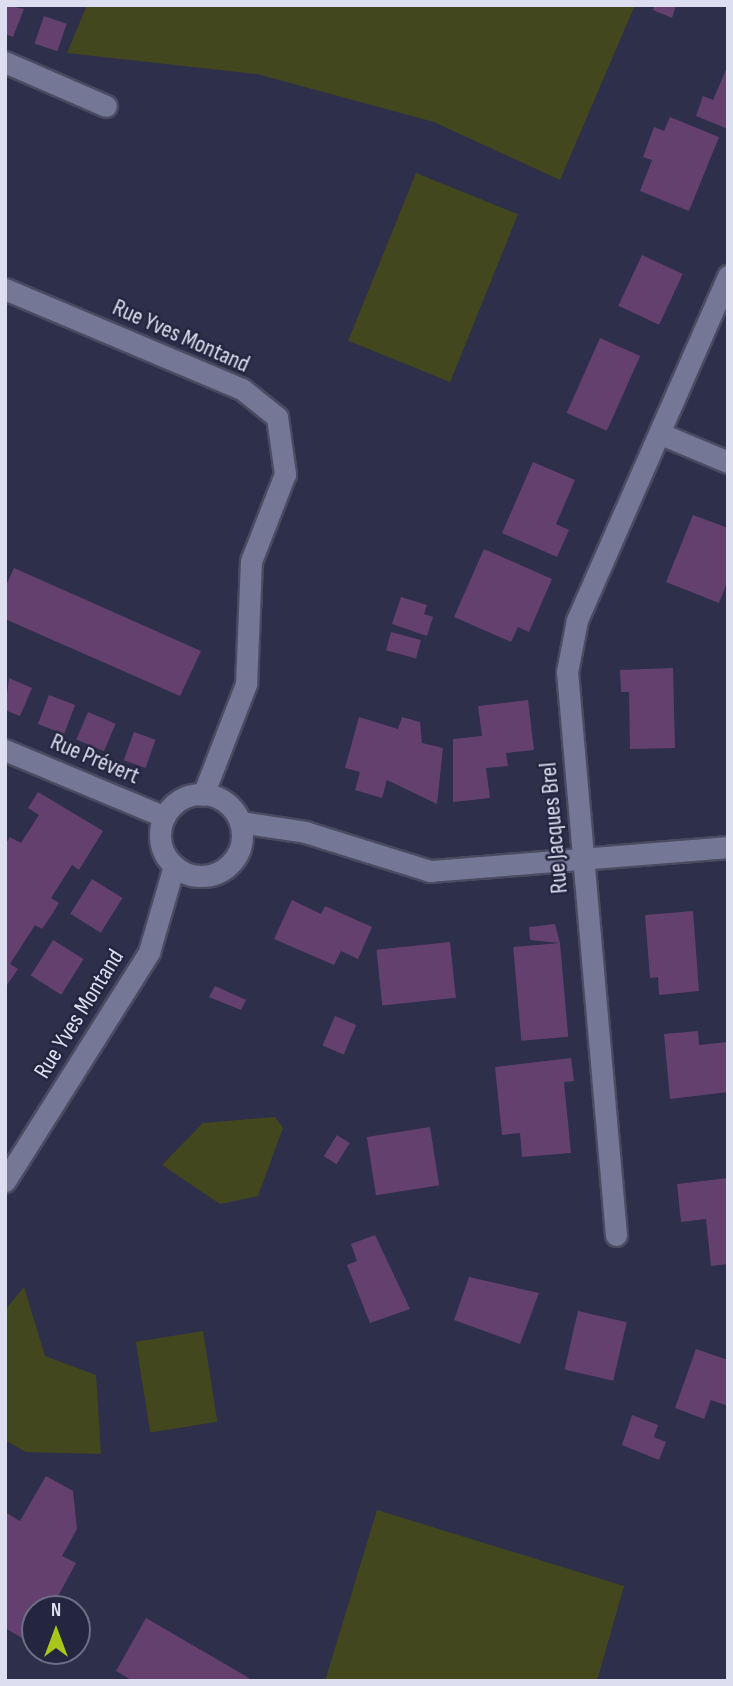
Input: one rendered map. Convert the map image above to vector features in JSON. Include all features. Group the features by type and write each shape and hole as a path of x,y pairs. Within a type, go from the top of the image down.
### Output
{"street":[{"path":"5,61 106,106"},
{"name":"Rue Jacques Brel","path":"616,1235 567,672 578,620 728,276"},
{"name":"Rue Yves Montand","path":"5,289 242,389 277,417 285,474 251,561 246,684 202,795"},
{"path":"661,434 728,462"},
{"name":"Rue Prévert","path":"5,750 165,817"},
{"path":"202,795 226,802 240,822 240,849 224,869 199,876 174,866 161,844 165,817 180,801 202,795"},
{"path":"240,822 305,832 430,871 728,847"},
{"name":"Rue Yves Montand","path":"5,1181 149,952 174,866"}],"green space":[{"path":"87,5 635,5 560,180 434,122 257,74 67,53"},
{"path":"416,173 518,214 450,382 348,341"},
{"path":"275,1117 283,1128 258,1196 220,1204 162,1165 203,1123"},
{"path":"24,1287 45,1356 96,1375 101,1454 26,1452 5,1440 5,1310"},
{"path":"203,1331 217,1422 150,1433 136,1342"},
{"path":"377,1510 624,1586 597,1681 325,1681"}],"building":[{"path":"5,5 24,9 13,37 5,34"},
{"path":"655,5 676,5 672,18 653,10"},
{"path":"44,16 67,24 57,51 35,43"},
{"path":"728,65 728,129 696,116 703,96 713,100"},
{"path":"670,117 719,137 689,211 640,191 652,160 643,157 654,127 664,131"},
{"path":"642,255 683,274 659,325 618,306"},
{"path":"600,338 640,356 607,431 567,413"},
{"path":"533,462 575,480 556,524 569,530 557,557 502,533"},
{"path":"693,515 728,528 728,580 719,603 666,582"},
{"path":"484,549 552,579 529,632 518,627 511,642 454,617"},
{"path":"14,568 201,651 180,696 5,619 5,588"},
{"path":"401,597 427,605 424,614 433,617 427,636 392,624"},
{"path":"391,632 421,640 416,658 386,650"},
{"path":"673,668 675,748 630,749 629,692 621,692 620,670"},
{"path":"9,678 32,688 20,716 5,710"},
{"path":"49,695 75,705 64,734 38,724"},
{"path":"528,700 534,750 506,753 508,766 486,768 490,798 453,802 453,739 482,736 478,706"},
{"path":"88,712 116,724 104,751 76,740"},
{"path":"359,717 398,729 402,717 420,722 422,743 443,748 437,804 387,780 382,798 355,790 360,772 345,768"},
{"path":"134,732 156,740 145,768 124,760"},
{"path":"38,792 103,831 79,870 72,865 51,898 59,903 42,929 35,925 10,964 18,969 5,988 5,845 10,837 21,843 39,815 28,808"},
{"path":"92,879 123,898 101,933 70,914"},
{"path":"292,900 321,914 325,906 372,927 358,959 341,951 334,965 274,939"},
{"path":"693,911 699,991 659,995 658,977 650,978 645,915"},
{"path":"555,924 560,943 530,940 529,927"},
{"path":"53,940 84,959 61,995 31,976"},
{"path":"450,942 456,998 382,1005 376,950"},
{"path":"560,943 568,1037 521,1041 513,947"},
{"path":"215,986 246,1000 241,1010 209,997"},
{"path":"335,1016 356,1025 344,1054 322,1045"},
{"path":"698,1031 699,1045 728,1042 728,1092 670,1099 664,1034"},
{"path":"571,1058 574,1081 564,1082 571,1153 522,1157 520,1133 502,1135 495,1067"},
{"path":"430,1127 439,1185 376,1195 367,1137"},
{"path":"337,1135 350,1143 336,1164 324,1156"},
{"path":"728,1178 728,1264 711,1266 706,1219 681,1222 677,1184"},
{"path":"375,1235 410,1309 370,1323 347,1265 357,1261 351,1244"},
{"path":"469,1277 539,1293 520,1344 454,1320"},
{"path":"578,1311 627,1322 613,1381 565,1369"},
{"path":"696,1349 728,1360 728,1406 711,1400 704,1419 675,1408"},
{"path":"632,1415 658,1425 654,1437 666,1442 659,1460 622,1445"},
{"path":"46,1476 73,1491 77,1529 62,1556 76,1563 59,1595 21,1595 21,1637 5,1628 5,1512 20,1521"},
{"path":"146,1618 249,1678 248,1681 133,1681 116,1671"}]}
